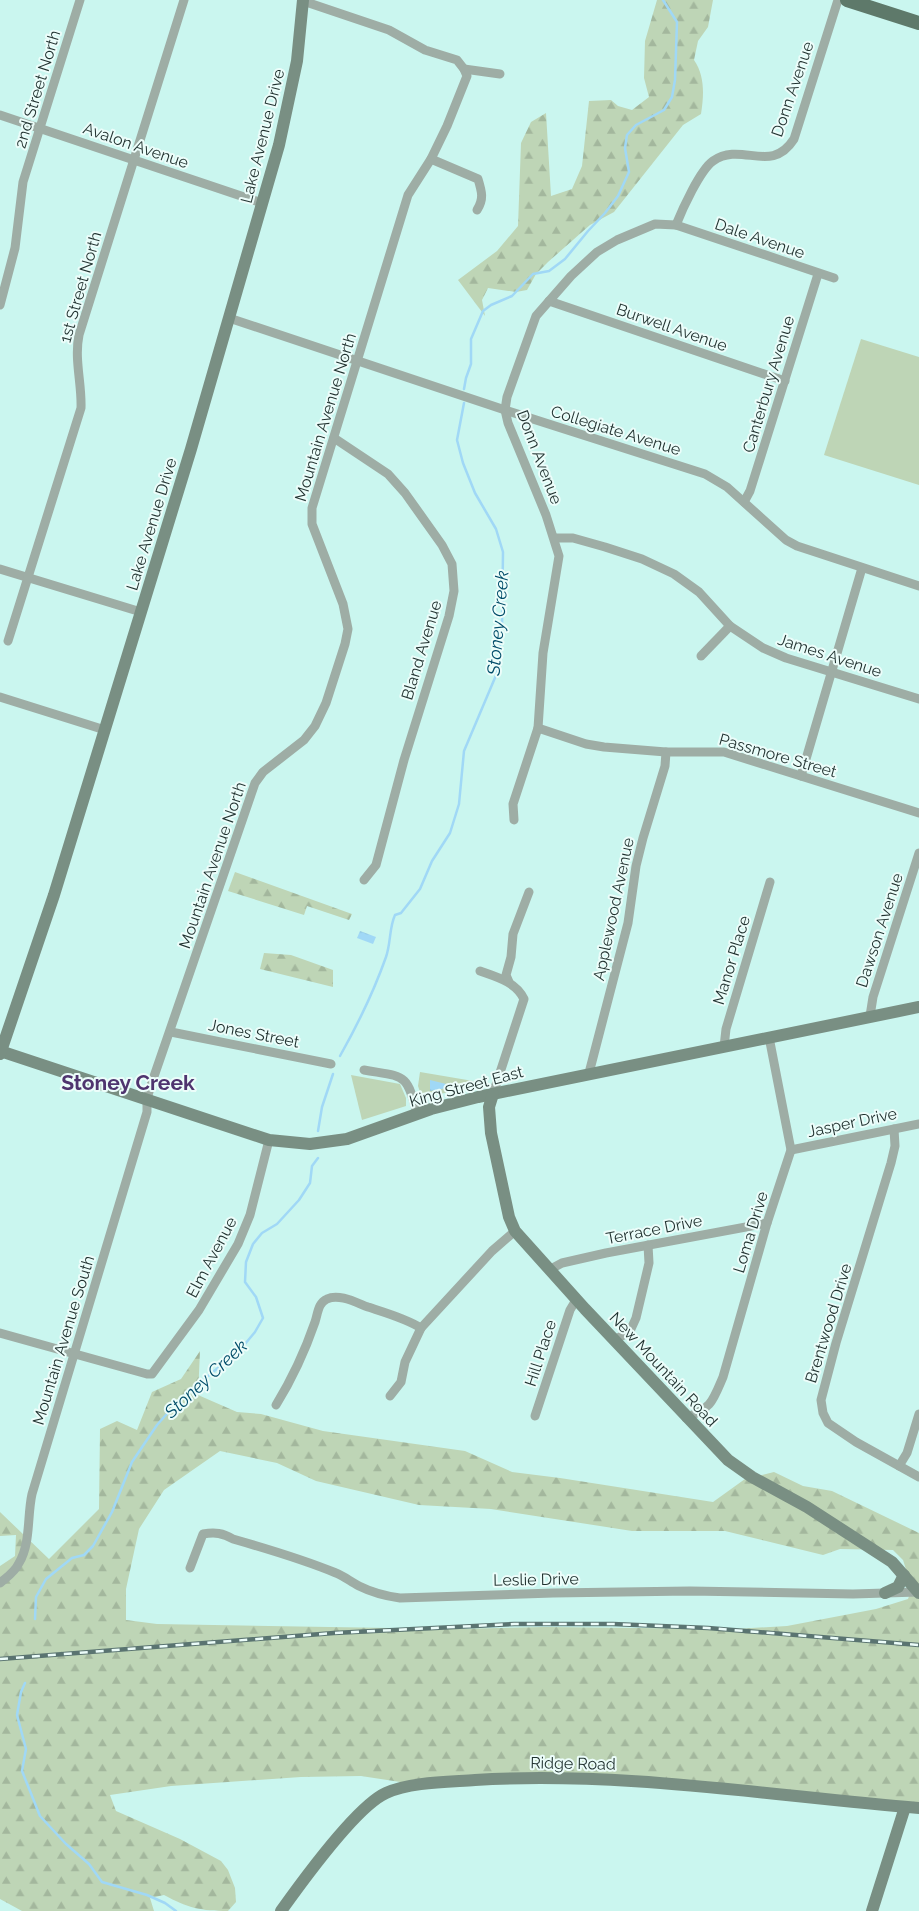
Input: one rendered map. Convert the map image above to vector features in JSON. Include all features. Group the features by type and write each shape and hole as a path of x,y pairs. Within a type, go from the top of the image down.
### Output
{"main road":[{"name":"Lake Avenue Drive","path":"0,1052 54,895 105,730 191,449 279,145 297,61 303,0"},
{"path":"847,0 919,23"},
{"name":"King Street East","path":"0,1052 269,1140 310,1144 347,1139 431,1109 493,1094 919,1007"},
{"name":"New Mountain Road","path":"493,1094 489,1107 491,1133 509,1217 515,1232 613,1340 728,1460 752,1477 807,1507 892,1562 919,1592"},
{"path":"885,1593 898,1587 904,1575"},
{"name":"Ridge Road","path":"281,1911 340,1836 368,1806 385,1794 421,1785 506,1778 624,1780 919,1808"},
{"path":"872,1911 905,1807"}],"street":[{"name":"2nd Street North","path":"0,305 15,248 23,182 80,0"},
{"name":"1st Street North","path":"8,641 81,408 82,390 76,349 79,335 184,0"},
{"path":"303,0 389,30 425,50 457,60 464,69 500,74"},
{"name":"Donn Avenue","path":"514,820 513,804 538,728 543,653 558,556 554,538 508,423 505,410 529,331 536,316 571,276 597,252 617,240 655,224 676,225 696,184 711,162 736,154 772,156 788,149 794,139 838,0"},
{"name":"Mountain Avenue North","path":"148,1099 255,783 263,772 304,740 315,726 326,703 345,644 348,629 342,604 312,524 312,508 408,195 431,159 459,97 467,76 464,69"},
{"name":"Avalon Avenue","path":"0,115 262,203"},
{"path":"431,159 478,180 483,200 477,210"},
{"name":"Dale Avenue","path":"676,225 834,278"},
{"name":"Canterbury Avenue","path":"744,502 750,492 818,274"},
{"name":"Burwell Avenue","path":"550,301 785,382"},
{"name":"Collegiate Avenue","path":"229,318 505,410 706,474 727,487 786,540 797,546 919,586"},
{"name":"Bland Avenue","path":"334,438 388,474 405,493 442,545 452,564 454,591 404,760 376,865 364,880"},
{"name":"James Avenue","path":"554,538 573,538 642,559 674,574 699,592 730,626 763,648 786,658 919,699"},
{"path":"801,776 862,568"},
{"path":"0,569 141,612"},
{"path":"701,656 730,626"},
{"path":"0,697 105,730"},
{"name":"Passmore Street","path":"538,728 586,744 621,749 666,752 724,752 919,813"},
{"name":"Applewood Avenue","path":"589,1073 628,923 636,866 665,766 666,752"},
{"name":"Dawson Avenue","path":"870,1016 873,997 919,853"},
{"name":"Manor Place","path":"724,1047 726,1028 770,882"},
{"path":"509,982 506,975 511,957 513,934 529,892"},
{"path":"480,971 509,982 521,993 524,999 493,1094"},
{"name":"Jones Street","path":"170,1032 331,1064"},
{"name":"Loma Drive","path":"686,1418 707,1408 723,1378 767,1223 791,1150 769,1037"},
{"path":"364,1070 398,1076 405,1080 410,1088 416,1114"},
{"name":"Mountain Avenue South","path":"0,1583 13,1572 20,1562 24,1550 32,1494 148,1112 148,1099"},
{"name":"Jasper Drive","path":"791,1150 919,1124"},
{"name":"Brentwood Drive","path":"894,1129 895,1146 891,1163 821,1400 823,1413 828,1422 856,1442 919,1477"},
{"name":"Elm Avenue","path":"74,1354 152,1374 199,1310 238,1244 250,1215 269,1140"},
{"name":"Terrace Drive","path":"549,1270 562,1263 767,1223"},
{"path":"390,1396 401,1382 405,1362 421,1328 452,1297 492,1251 515,1232"},
{"path":"613,1340 631,1329 636,1318 649,1263 648,1245"},
{"path":"276,1405 290,1383 320,1305 328,1299 337,1297 386,1312 412,1322 421,1328"},
{"name":"Hill Place","path":"535,1416 570,1310 576,1300"},
{"path":"0,1333 74,1354"},
{"path":"899,1466 907,1453 919,1414"},
{"name":"Leslie Drive","path":"190,1568 203,1534 212,1532 224,1534 233,1539 305,1561 341,1575 360,1587 379,1595 400,1598 553,1593 919,1592"}],"green space":[{"path":"657,0 713,0 708,27 698,41 694,60 698,66 703,86 701,114 683,125 614,212 590,225 548,262 536,274 527,290 516,292 488,288 482,300 485,316 458,280 497,251 518,226 521,143 531,122 546,113 551,196 572,189 582,166 589,101 611,100 618,106 632,110 649,97 644,78 645,41"},
{"path":"861,339 919,357 919,485 824,455"},
{"path":"235,872 352,914 349,920 307,906 304,915 228,891"},
{"path":"264,953 291,955 333,970 333,987 260,969"},
{"path":"420,1072 479,1082 472,1087 422,1098 418,1086"},
{"path":"351,1075 400,1084 406,1098 406,1106 362,1120"},
{"path":"200,1351 198,1395 237,1412 261,1414 323,1431 465,1451 512,1472 713,1502 745,1479 774,1472 803,1486 832,1491 919,1533 919,1806 599,1776 420,1785 361,1776 301,1777 171,1786 110,1795 116,1811 180,1839 221,1861 228,1870 235,1888 236,1902 228,1911 195,1908 164,1895 150,1898 154,1911 22,1911 0,1899 0,1566 15,1556 16,1535 0,1536 0,1512 49,1559 99,1509 100,1429 117,1421 137,1430 152,1392 181,1379","holes":["220,1451 277,1463 316,1481 419,1505 491,1509 632,1531 725,1531 823,1555 840,1549 893,1550 903,1560 912,1588 908,1599 876,1609 787,1626 735,1629 545,1627 451,1629 157,1624 126,1620 126,1589 139,1529 164,1490"]}],"water":[{"path":"360,931 376,937 373,944 357,938"},
{"path":"430,1080 446,1084 447,1088 430,1091"}],"waterway":[{"name":"Stoney Creek","path":"464,389 471,364 471,339 483,311 491,305 512,296 533,274 549,271 565,259 618,196 629,172 625,148 627,135 636,125 664,110 672,97 675,80 677,22 663,0"},
{"name":"Stoney Creek","path":"340,1056 381,970 388,952 395,915 401,913 420,889 432,861 450,833 459,804 464,751 497,673 502,626 503,552 496,529 475,493 463,463 457,440 464,403"},
{"name":"Stoney Creek","path":"318,1131 322,1107 333,1074"},
{"name":"Stoney Creek","path":"35,1619 36,1597 46,1579 72,1558 84,1555 93,1546 112,1512 132,1462 157,1425 181,1398 240,1350 255,1332 263,1318 256,1297 245,1282 246,1262 253,1244 262,1233 277,1224 299,1200 310,1183 312,1166 318,1158"},
{"name":"Stoney Creek","path":"25,1683 21,1692 17,1715 26,1749 22,1771 40,1816 66,1844 89,1864 102,1882 147,1895 165,1903 176,1911"}],"railway":[{"path":"0,1659 334,1633 514,1624 613,1624 708,1628 919,1645"}],"district":[{"name":"Stoney Creek","path":"128,1083"}]}
